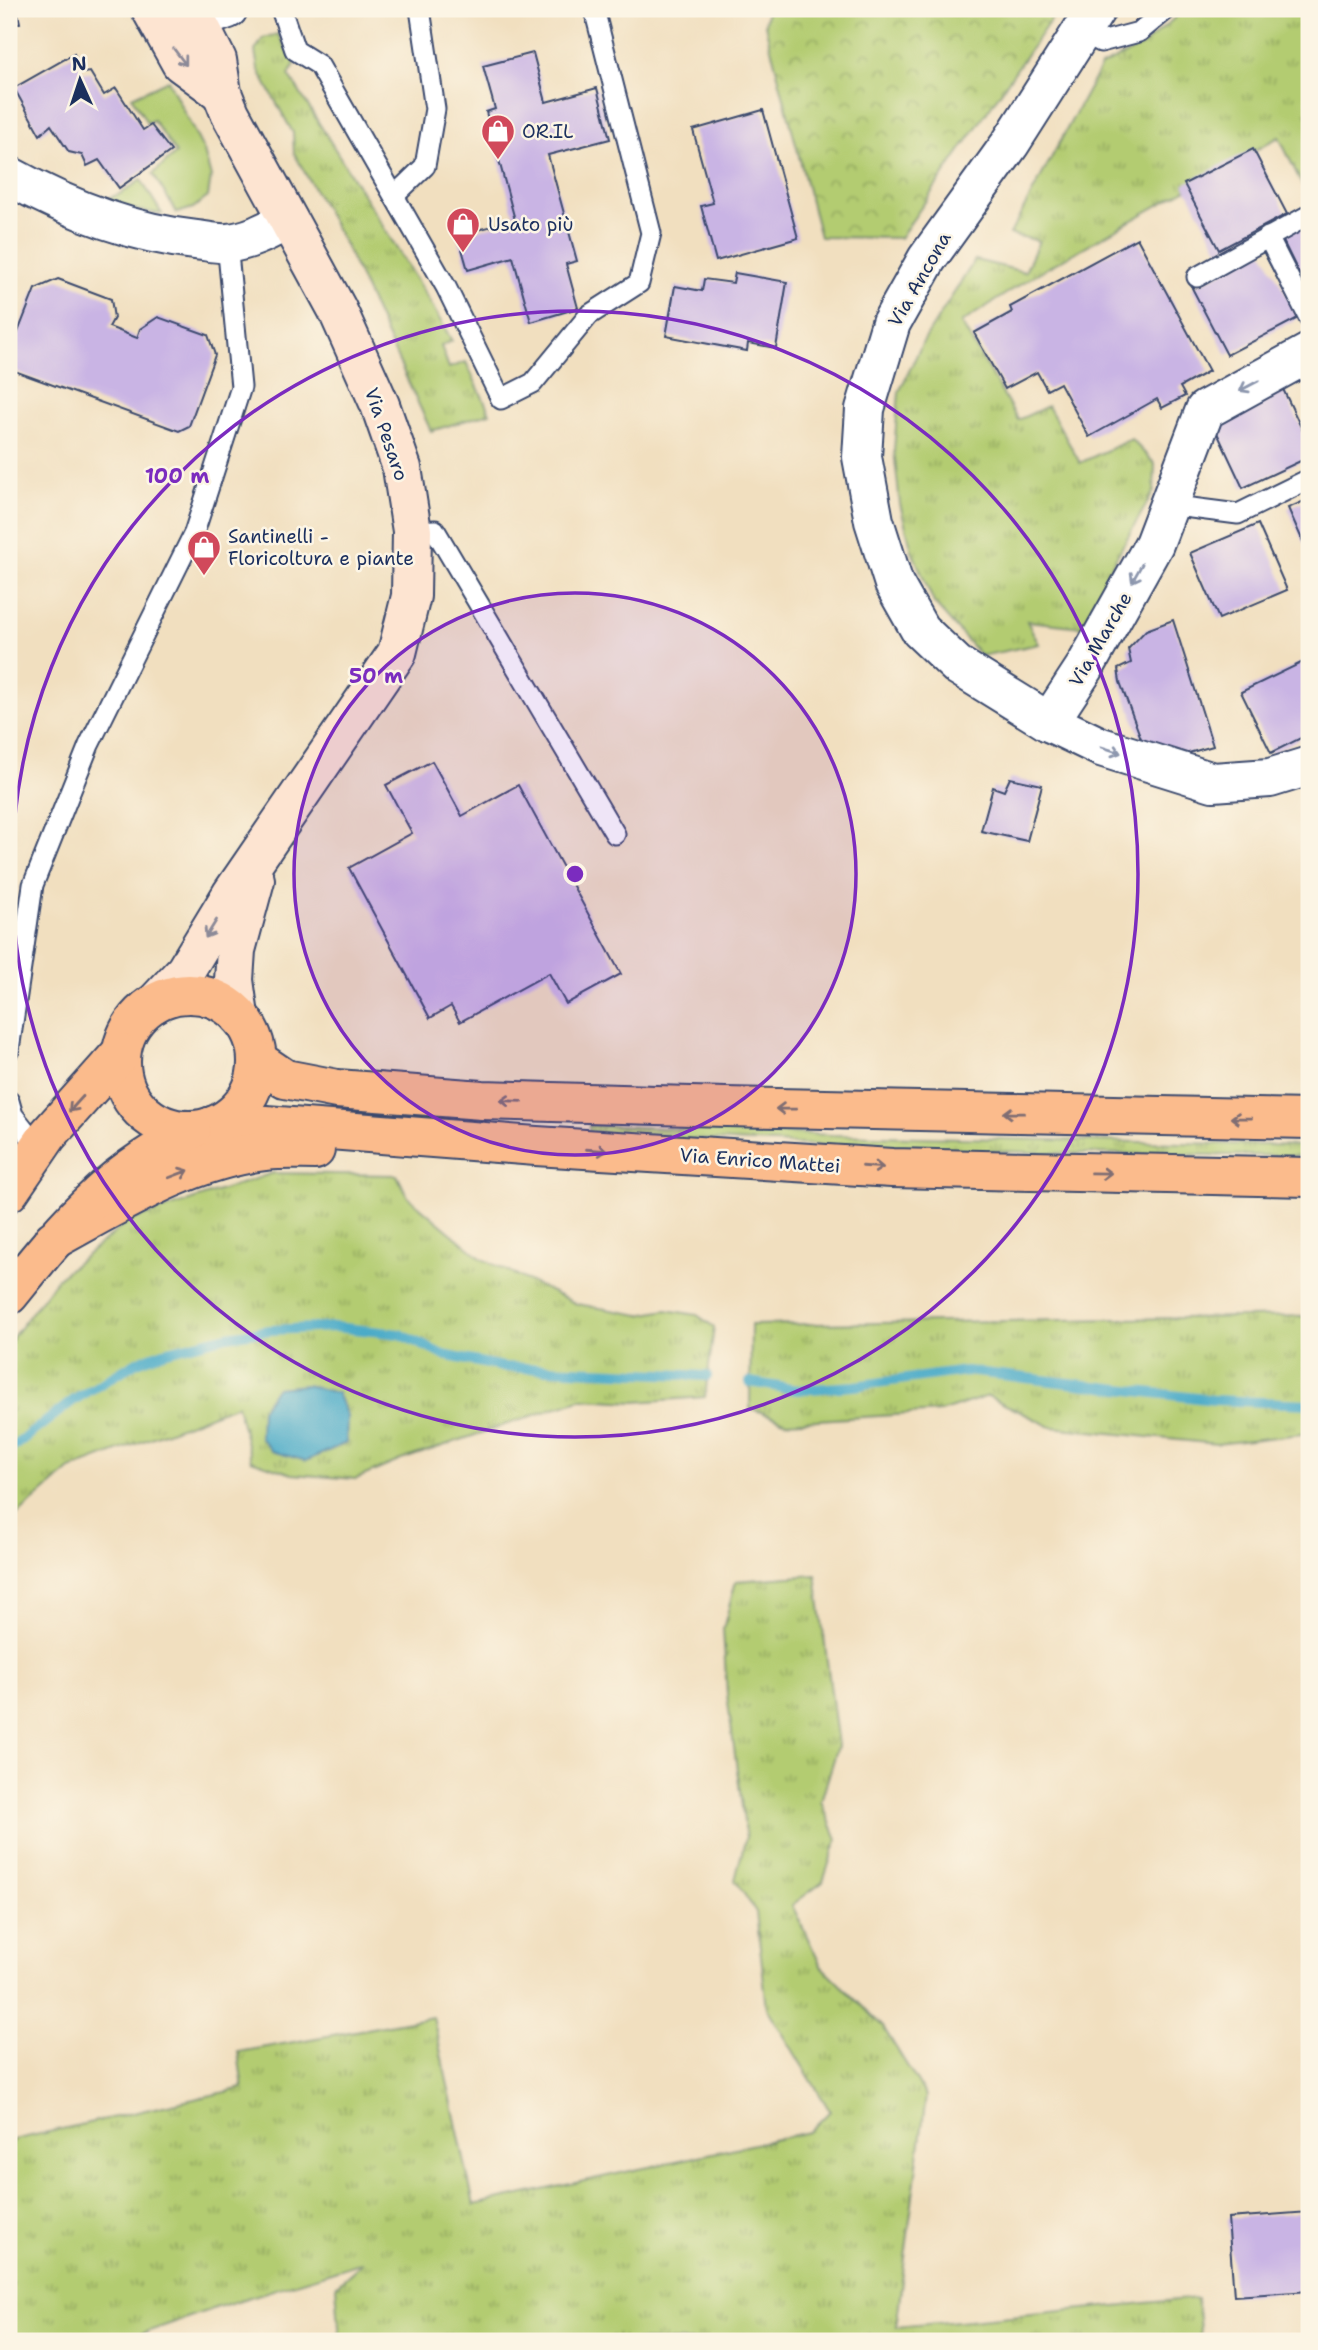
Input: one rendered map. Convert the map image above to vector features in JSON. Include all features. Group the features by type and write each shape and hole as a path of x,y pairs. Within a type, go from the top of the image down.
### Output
{"main road":[{"path":"176,995 200,995 221,1002 239,1016 255,1044 257,1060 254,1082 245,1101 201,1128 167,1127 146,1116 131,1099 122,1077 121,1054 127,1033 139,1016 155,1003 176,995"},
{"path":"9,1192 48,1135 121,1054"},
{"path":"257,1060 285,1079 337,1089 482,1100 1309,1119"},
{"name":"Via Enrico Mattei","path":"9,1294 53,1240 100,1193 158,1149 201,1128 266,1125 536,1146 892,1168 1309,1177"},
{"path":"53,1240 157,1183 209,1163 266,1151 536,1146"}],"street":[{"name":"Via Pesaro","path":"151,9 181,63 222,93"},
{"name":"Via Pesaro","path":"155,1003 185,971 261,851 397,653 411,596 412,531 402,468 380,405 337,309 230,113 222,93 217,60 197,12"},
{"name":"Via Ancona","path":"1049,723 957,665 920,630 894,584 874,521 862,457 865,408 891,323 927,259 1010,144 1089,20"},
{"path":"9,176 48,197 109,222 174,238 228,243 256,237 288,220"},
{"name":"Via Marche","path":"1049,723 1085,667 1147,555 1205,410 1309,354"},
{"path":"1049,723 1101,747 1213,782 1270,778 1309,766"},
{"name":"Via Pesaro","path":"239,1016 234,980 236,950 261,851"}],"lane":[{"path":"281,9 295,50 319,65 446,287 501,400 533,383 589,315 639,283 651,233 594,9"},
{"path":"394,196 425,166 435,109 420,9"},
{"path":"1089,20 1101,42 1139,32 1167,9"},
{"path":"1197,277 1309,215"},
{"path":"1268,237 1309,318"},
{"path":"9,1050 33,885 89,745 194,533 241,387 228,243"},
{"path":"1168,505 1238,514 1309,479"},
{"path":"412,531 435,530 615,834"},
{"path":"9,1101 13,1115 39,1149"}],"green space":[{"path":"767,9 1058,9 900,238 820,237 765,25"},
{"path":"1185,9 1309,9 1309,196 1279,137 1035,275 961,323 1018,420 1048,406 1080,463 1131,439 1155,464 1154,491 1109,570 1082,627 1027,621 1039,644 981,656 934,603 912,551 900,504 894,450 899,392 923,342 975,260 1025,272 1039,241 1010,234 1101,66 1141,47"},
{"path":"278,34 295,64 289,75 452,341 441,346 449,368 466,362 490,413 431,431 345,245 294,153 293,133 258,69 255,51 263,38"},
{"path":"168,80 204,151 211,177 208,197 193,208 177,213 153,174 176,153 153,120 147,123 132,97"},
{"path":"141,180 162,214 101,201 122,193"},
{"path":"589,1125 832,1135 1309,1146 1309,1156 1060,1153 834,1146 589,1134"},
{"path":"273,1173 397,1175 408,1197 482,1259 577,1304 640,1315 666,1310 697,1315 714,1327 705,1397 635,1402 582,1399 401,1460 356,1479 292,1474 251,1460 237,1405 70,1469 9,1522 9,1342 58,1278 129,1221"},
{"path":"1309,1316 1309,1433 1217,1444 1051,1427 988,1396 940,1412 787,1422 750,1408 751,1325"},
{"path":"816,1575 838,1746 821,1801 837,1839 823,1882 792,1905 821,1966 883,2027 926,2096 896,2327 1197,2298 1201,2341 340,2341 336,2286 363,2262 218,2307 121,2341 9,2341 9,2141 243,2088 238,2052 433,2017 474,2205 809,2132 830,2111 767,2008 756,1912 735,1880 746,1837 727,1695 723,1629 736,1581"}],"water":[{"path":"306,1385 337,1393 347,1416 346,1443 306,1461 271,1451 260,1437 261,1410 276,1388"}],"building":[{"path":"9,9 17,9 20,23 11,24 14,35 9,36"},
{"path":"533,53 546,102 597,88 610,139 548,155 577,261 566,264 578,308 531,322 513,257 468,270 458,235 515,220 486,112 495,109 483,66"},
{"path":"74,54 83,73 90,72 104,95 116,88 143,130 151,125 171,151 119,188 99,160 87,166 82,155 69,152 51,125 40,135 14,88"},
{"path":"763,110 798,238 716,261 701,206 713,203 693,130"},
{"path":"1253,149 1287,214 1219,250 1184,184"},
{"path":"1309,223 1309,294 1281,237"},
{"path":"1137,238 1209,371 1180,387 1185,396 1162,408 1157,399 1089,437 1060,383 1047,390 1037,372 1005,389 974,333 1012,312 1010,307"},
{"path":"1263,251 1298,318 1227,355 1192,288"},
{"path":"735,273 787,282 776,348 748,343 747,351 666,336 675,286 702,291 704,279 733,283"},
{"path":"58,279 111,299 114,318 109,327 137,338 140,329 158,317 208,335 215,355 189,426 179,431 9,369 9,355 35,289"},
{"path":"1282,387 1309,444 1309,457 1243,488 1211,420"},
{"path":"1309,499 1309,555 1288,508"},
{"path":"1258,524 1287,590 1219,619 1190,553"},
{"path":"1173,620 1213,746 1185,754 1142,741 1120,682 1118,669 1131,663 1128,649 1146,630"},
{"path":"1307,660 1309,734 1271,753 1241,692"},
{"path":"432,761 462,816 518,785 621,974 566,1004 549,973 460,1022 451,1006 430,1018 349,868 412,833 386,785"},
{"path":"1010,778 1042,785 1027,841 981,831 993,787 1004,791"},
{"path":"1309,2212 1309,2291 1234,2296 1228,2218"}],"waterway":[{"path":"9,1450 74,1400 137,1362 164,1352 227,1336 270,1330 335,1327 400,1334 443,1355 503,1367 707,1376"},
{"path":"750,1382 797,1390 854,1386 966,1371 1214,1400 1309,1404"}],"place":[{"name":"OR.IL","path":"498,161"},
{"name":"Usato più","path":"463,254"},
{"name":"Santinelli - Floricoltura e piante","path":"204,577"}]}
